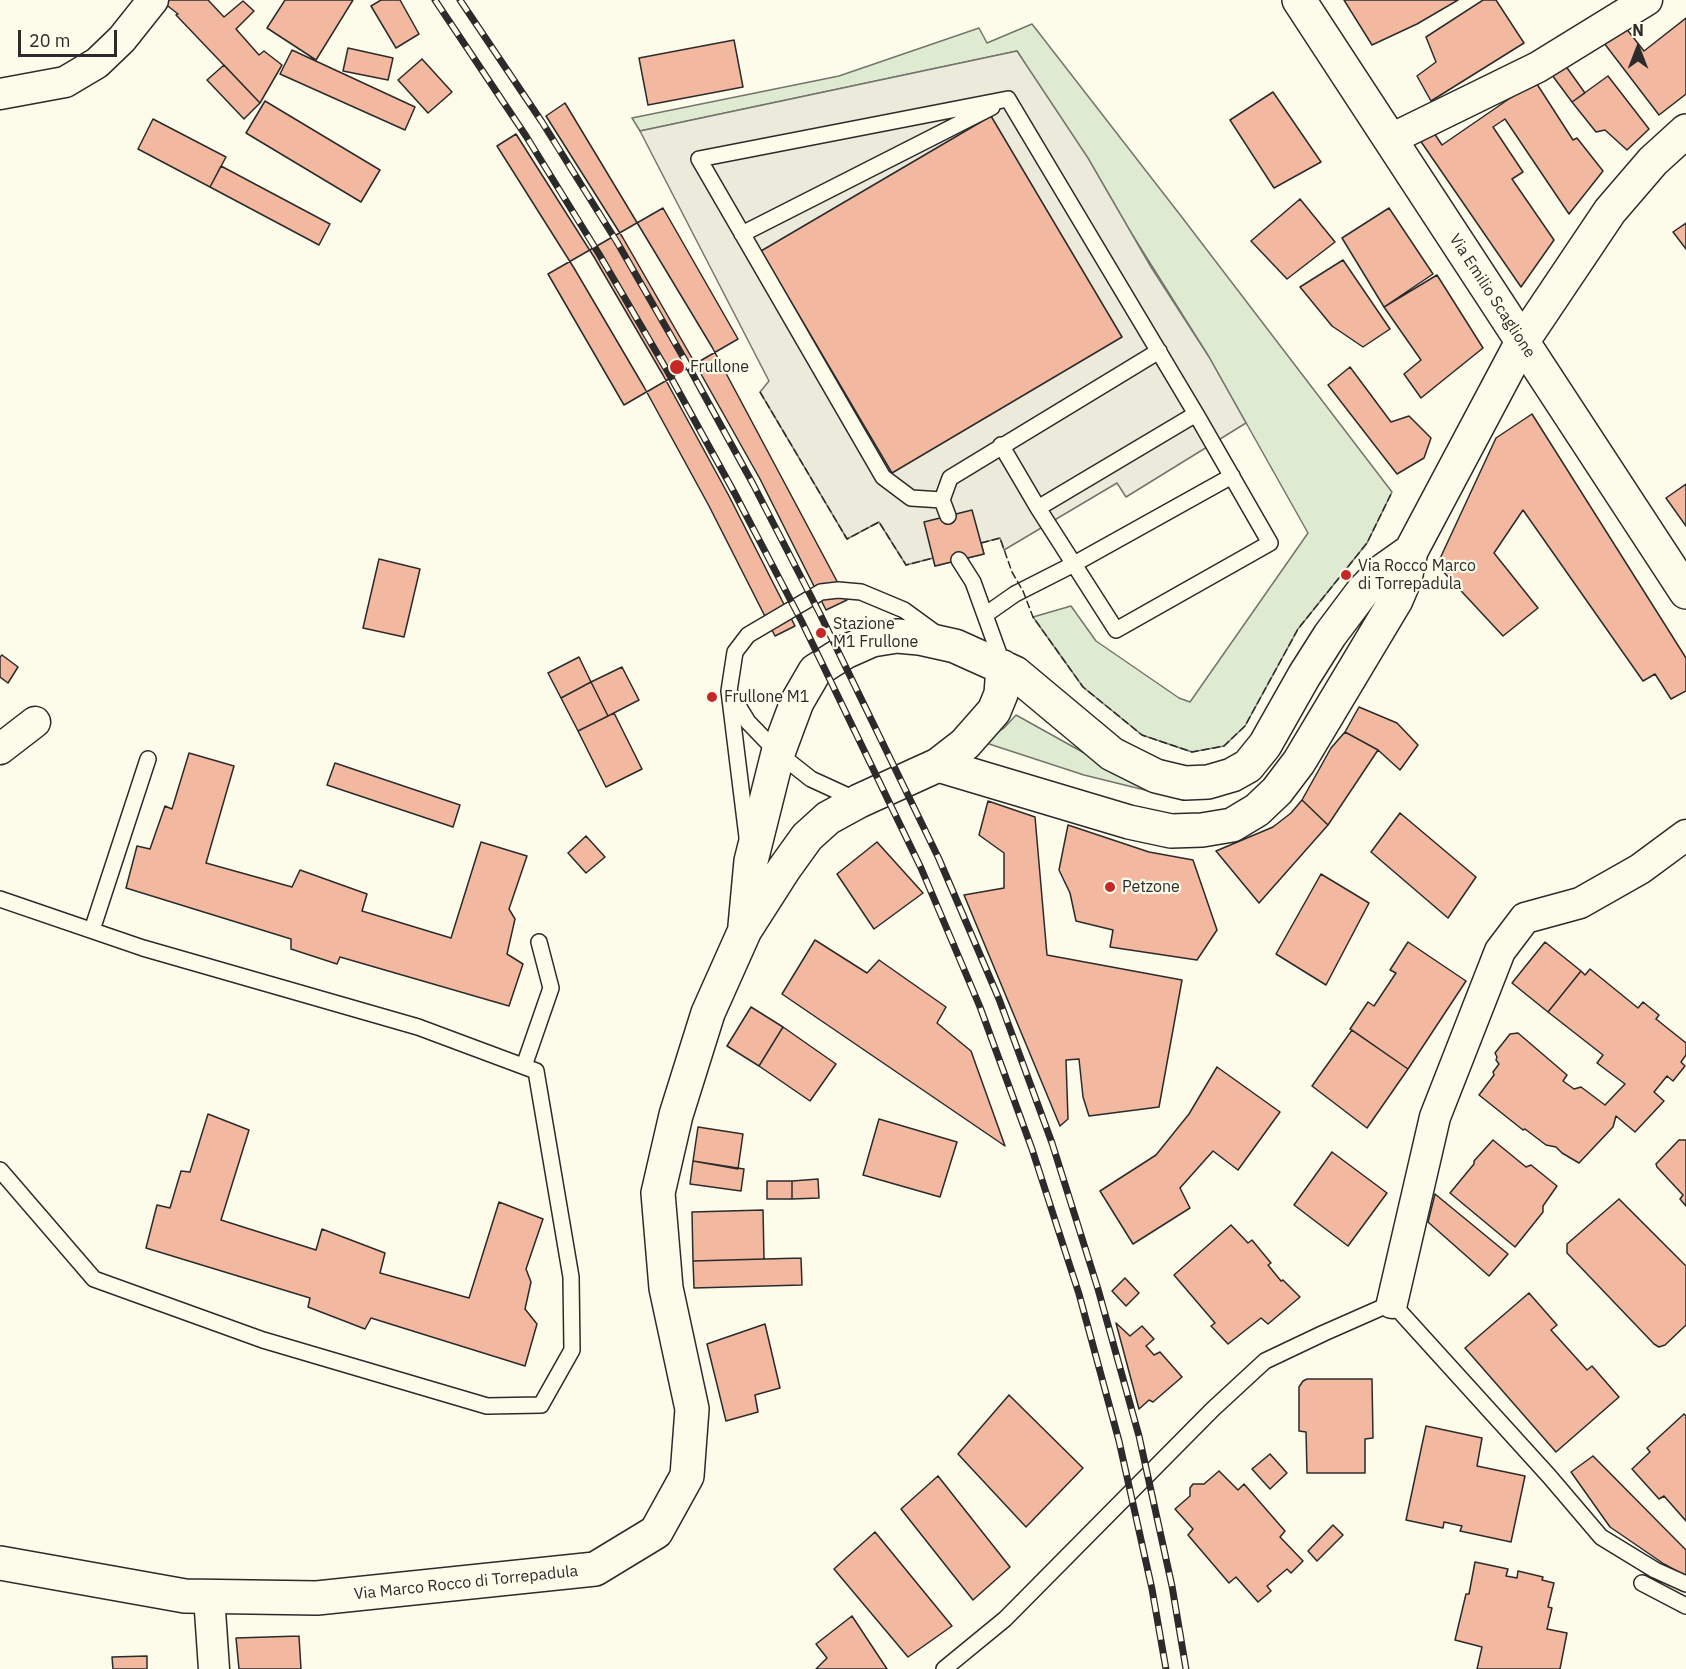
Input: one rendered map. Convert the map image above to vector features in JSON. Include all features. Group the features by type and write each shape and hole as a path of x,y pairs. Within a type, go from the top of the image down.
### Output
{"main road":[{"name":"Via Emilio Scaglione","path":"1299,0 1686,592"},
{"path":"938,765 1129,822 1171,831 1202,830 1232,825 1257,810 1277,790 1299,762 1396,600 1405,579 1411,551 1522,342 1610,212 1653,161 1686,131"},
{"path":"745,930 750,861 778,753 796,702 815,671 845,652 872,640 897,636 955,646 1015,673 1112,754 1156,776 1185,783 1208,782 1232,775 1248,766 1265,745 1304,676 1363,591 1384,570 1411,551"},
{"path":"745,930 807,837 828,818 859,801 938,765 965,744 994,711 1001,694 1003,666"},
{"name":"Via Marco Rocco di Torrepadula","path":"0,1563 184,1596 317,1598 595,1569 656,1532 687,1476 692,1409 666,1288 658,1193 676,1115 708,1013 745,930"}],"street":[{"path":"0,94 65,82 97,63 122,39 153,0"},
{"path":"1391,139 1538,67 1647,0"},
{"path":"0,749 35,722"},
{"path":"1392,1304 1436,1117 1500,951 1525,918 1580,903 1640,869 1686,835"},
{"path":"209,1596 214,1669"}],"lane":[{"path":"942,500 910,498 883,477 699,159 1008,99"},
{"path":"742,234 1008,99"},
{"path":"1001,445 1038,508 1116,630 1270,543 1196,414 1008,99"},
{"path":"948,516 942,500 950,478 1158,351"},
{"path":"1038,508 1196,414"},
{"path":"985,615 1015,594 1074,564 1232,476"},
{"path":"960,560 973,582 1003,666"},
{"path":"750,861 729,691 735,652 748,635 821,592 838,590 861,592 904,610 955,646"},
{"path":"729,691 748,722 778,753 811,779 859,801"},
{"path":"92,930 148,759"},
{"path":"0,899 143,948 418,1026 536,1071 571,1277 572,1350 541,1405 487,1406 262,1340 94,1279 0,1170"},
{"path":"524,1066 551,988 539,942"},
{"path":"944,1669 1005,1619 1213,1409 1266,1361 1392,1304 1549,1476 1601,1537 1655,1570 1686,1584"},
{"path":"1642,1583 1686,1606"}],"green space":[{"path":"1032,24 1392,492 1367,543 1298,629 1245,726 1224,746 1192,752 1142,735 1083,687 1033,617 1071,606 1096,641 1179,698 1190,702 1308,533 1209,357 1017,51 640,131 632,118 839,76 979,28 987,43"},
{"path":"1016,715 1161,794 1084,775 983,742 1004,728"}],"shaded area":[{"path":"1017,51 1088,158 1151,267 1209,357 1246,423 1126,497 1117,483 1004,550 1000,538 981,543 984,554 935,566 933,558 906,565 879,522 847,539 760,392 769,381 640,131"}],"building":[{"path":"166,0 208,0 224,17 243,1 254,11 236,29 259,55 264,51 282,65 260,103 176,15 178,14 164,3"},
{"path":"285,0 353,0 316,60 267,28"},
{"path":"381,0 400,0 419,34 396,48 371,6"},
{"path":"1344,0 1458,0 1417,24 1372,45"},
{"path":"1483,0 1496,0 1524,43 1431,101 1417,76 1436,62 1426,37"},
{"path":"1686,18 1686,94 1659,115 1604,43 1625,27 1644,51"},
{"path":"734,40 743,87 648,105 639,58"},
{"path":"348,48 393,58 388,80 343,71"},
{"path":"292,50 415,107 405,130 280,74"},
{"path":"422,59 452,92 428,113 398,80"},
{"path":"224,65 260,103 244,119 207,80"},
{"path":"1565,65 1585,93 1572,102 1552,75"},
{"path":"1608,76 1649,129 1627,150 1605,130 1596,132 1572,102"},
{"path":"1535,81 1573,140 1577,138 1603,171 1569,214 1505,119 1493,127 1523,172 1512,179 1554,240 1521,287 1415,133 1428,124 1442,145"},
{"path":"1273,92 1321,162 1274,188 1230,120"},
{"path":"265,101 380,170 361,202 246,133"},
{"path":"565,103 712,347 847,600 826,610 760,479 692,358 623,238 546,116"},
{"path":"991,116 1122,337 892,473 761,251"},
{"path":"153,119 226,157 210,187 138,149"},
{"path":"516,134 594,257 663,375 729,496 795,626 775,636 709,506 644,387 574,268 497,146"},
{"path":"221,166 330,224 319,245 210,187"},
{"path":"1300,199 1335,242 1287,279 1251,241"},
{"path":"663,208 738,339 624,405 548,274"},
{"path":"1389,208 1433,274 1384,307 1342,238"},
{"path":"1686,223 1686,249 1673,232"},
{"path":"1343,260 1390,329 1363,347 1332,326 1300,287"},
{"path":"1437,275 1483,348 1421,398 1404,374 1421,360 1384,307"},
{"path":"1350,367 1391,422 1409,416 1431,438 1424,458 1397,474 1328,385"},
{"path":"1532,414 1686,658 1686,691 1671,699 1655,674 1643,681 1523,510 1494,553 1538,608 1503,636 1437,565 1496,438"},
{"path":"1686,484 1686,526 1666,498"},
{"path":"972,510 984,554 935,566 924,522"},
{"path":"379,559 420,569 404,637 363,628"},
{"path":"2,655 18,667 8,683 0,677 0,657"},
{"path":"579,657 591,682 561,698 548,673"},
{"path":"622,667 639,700 608,716 591,682"},
{"path":"591,682 608,716 578,731 561,698"},
{"path":"1359,707 1397,723 1418,745 1400,770 1378,750 1345,732"},
{"path":"614,713 642,769 606,787 578,731"},
{"path":"1345,732 1378,750 1328,825 1302,800 1331,748"},
{"path":"189,753 234,766 206,863 292,887 300,870 367,894 362,911 451,938 481,842 527,856 509,909 515,919 507,954 523,964 509,1006 340,957 337,964 291,949 291,939 126,888 137,846 150,849 165,806 172,809"},
{"path":"335,763 460,805 453,827 327,785"},
{"path":"1302,800 1328,825 1259,903 1216,851 1273,827 1291,813"},
{"path":"988,801 1035,817 1047,955 1182,980 1159,1107 1089,1116 1083,1097 1079,1059 1066,1060 1068,1119 1060,1126 964,895 1004,888 1004,853 979,835"},
{"path":"1400,813 1476,877 1448,918 1371,852"},
{"path":"1068,825 1149,852 1193,860 1217,930 1197,960 1110,947 1113,930 1076,921 1070,893 1059,870"},
{"path":"586,836 605,857 586,873 568,853"},
{"path":"877,842 923,893 874,929 837,874"},
{"path":"1321,874 1369,903 1326,985 1276,954"},
{"path":"815,940 867,973 879,960 946,1007 937,1023 971,1051 1005,1146 782,994"},
{"path":"1408,942 1466,981 1408,1069 1350,1029 1368,1002 1374,1006 1396,973 1390,970"},
{"path":"1545,942 1581,971 1548,1012 1512,983"},
{"path":"1590,969 1638,1008 1643,1002 1659,1015 1656,1019 1686,1043 1686,1055 1681,1062 1685,1066 1673,1081 1667,1076 1654,1092 1664,1101 1635,1132 1616,1116 1613,1127 1579,1163 1556,1147 1546,1145 1525,1129 1523,1130 1479,1095 1499,1064 1495,1053 1510,1034 1518,1033 1567,1075 1563,1081 1574,1089 1581,1087 1605,1105 1625,1084 1597,1063 1603,1055 1548,1012 1581,971 1585,975"},
{"path":"751,1007 783,1027 759,1066 727,1046"},
{"path":"783,1027 836,1064 810,1101 759,1066"},
{"path":"1352,1030 1408,1069 1367,1128 1312,1086"},
{"path":"1217,1067 1280,1112 1238,1170 1213,1151 1180,1188 1190,1208 1133,1244 1100,1191 1156,1155 1189,1114"},
{"path":"208,1114 249,1130 221,1220 316,1250 322,1229 385,1253 380,1273 469,1298 499,1202 543,1219 526,1269 531,1282 525,1309 537,1324 525,1366 371,1318 365,1329 308,1307 310,1298 146,1248 157,1205 170,1208 181,1171 190,1172"},
{"path":"879,1119 957,1142 940,1197 863,1175"},
{"path":"698,1127 743,1134 738,1169 693,1161"},
{"path":"1493,1140 1526,1167 1531,1165 1557,1186 1543,1206 1543,1212 1515,1247 1450,1193"},
{"path":"1679,1140 1686,1140 1686,1206 1680,1199 1683,1195 1656,1164"},
{"path":"1332,1152 1387,1193 1348,1246 1294,1205"},
{"path":"693,1161 744,1169 741,1191 690,1184"},
{"path":"818,1179 819,1198 792,1199 792,1181"},
{"path":"767,1181 792,1181 792,1199 767,1199"},
{"path":"1435,1194 1508,1254 1489,1276 1428,1222"},
{"path":"1619,1199 1686,1266 1686,1325 1665,1345 1659,1347 1567,1253 1567,1244"},
{"path":"763,1210 764,1259 693,1261 692,1212"},
{"path":"1231,1225 1248,1243 1252,1240 1271,1263 1268,1265 1281,1281 1283,1280 1300,1297 1268,1324 1261,1318 1228,1344 1211,1326 1215,1323 1174,1275"},
{"path":"801,1258 802,1285 694,1288 693,1261"},
{"path":"1125,1278 1139,1293 1126,1306 1112,1291"},
{"path":"1529,1293 1557,1325 1551,1330 1587,1370 1592,1366 1619,1397 1556,1452 1465,1348"},
{"path":"1116,1323 1130,1336 1142,1326 1154,1339 1146,1346 1154,1355 1160,1352 1182,1377 1153,1402 1149,1400 1139,1409"},
{"path":"765,1324 780,1388 755,1395 758,1412 726,1421 707,1344"},
{"path":"1307,1379 1372,1379 1373,1438 1365,1439 1365,1473 1307,1473 1306,1432 1299,1431 1299,1387"},
{"path":"1009,1395 1083,1468 1026,1527 958,1454"},
{"path":"1684,1414 1686,1416 1686,1521 1664,1496 1659,1499 1632,1469 1650,1452 1647,1448"},
{"path":"1426,1426 1482,1438 1477,1466 1525,1476 1511,1542 1460,1531 1462,1526 1444,1522 1443,1528 1406,1520"},
{"path":"1270,1454 1287,1473 1270,1489 1252,1469"},
{"path":"1593,1456 1686,1550 1686,1576 1664,1564 1610,1527 1571,1472"},
{"path":"1219,1471 1238,1490 1244,1484 1285,1531 1280,1537 1303,1561 1291,1573 1287,1569 1267,1586 1271,1591 1258,1602 1236,1577 1229,1583 1188,1535 1193,1529 1175,1509 1190,1496 1190,1488 1193,1484 1204,1484"},
{"path":"938,1476 1010,1567 973,1600 901,1509"},
{"path":"1333,1525 1343,1535 1317,1561 1308,1551"},
{"path":"875,1532 952,1626 908,1657 834,1569"},
{"path":"1475,1562 1508,1569 1506,1576 1517,1578 1518,1571 1543,1577 1542,1580 1554,1583 1548,1607 1552,1608 1547,1629 1567,1633 1560,1669 1477,1669 1482,1647 1455,1640 1466,1594 1469,1594"},
{"path":"852,1616 887,1669 816,1669 827,1658 816,1644"},
{"path":"299,1636 301,1669 239,1669 236,1638"},
{"path":"147,1656 147,1669 113,1669 112,1657"}],"railway":[{"path":"435,0 526,136 668,372 802,622 921,868 980,1007 1032,1149 1079,1294 1119,1441 1152,1589 1166,1669"},
{"path":"460,0 542,122 617,242 686,362 753,484 820,614 939,859 999,999 1052,1143 1098,1289 1139,1436 1172,1586 1186,1669"}],"fence":[{"path":"760,392 847,539 879,522 906,565 933,558"},
{"path":"981,543 1000,538 1012,572 1023,591 1033,617 1083,687 1142,735 1192,752 1224,746 1245,726 1298,629 1367,543 1392,492"}],"place":[{"name":"Frullone","path":"677,367"},
{"name":"Via Rocco Marco di Torrepadula","path":"1346,575"},
{"name":"Stazione M1 Frullone","path":"821,633"},
{"name":"Frullone M1","path":"712,697"},
{"name":"Petzone","path":"1110,887"}]}
